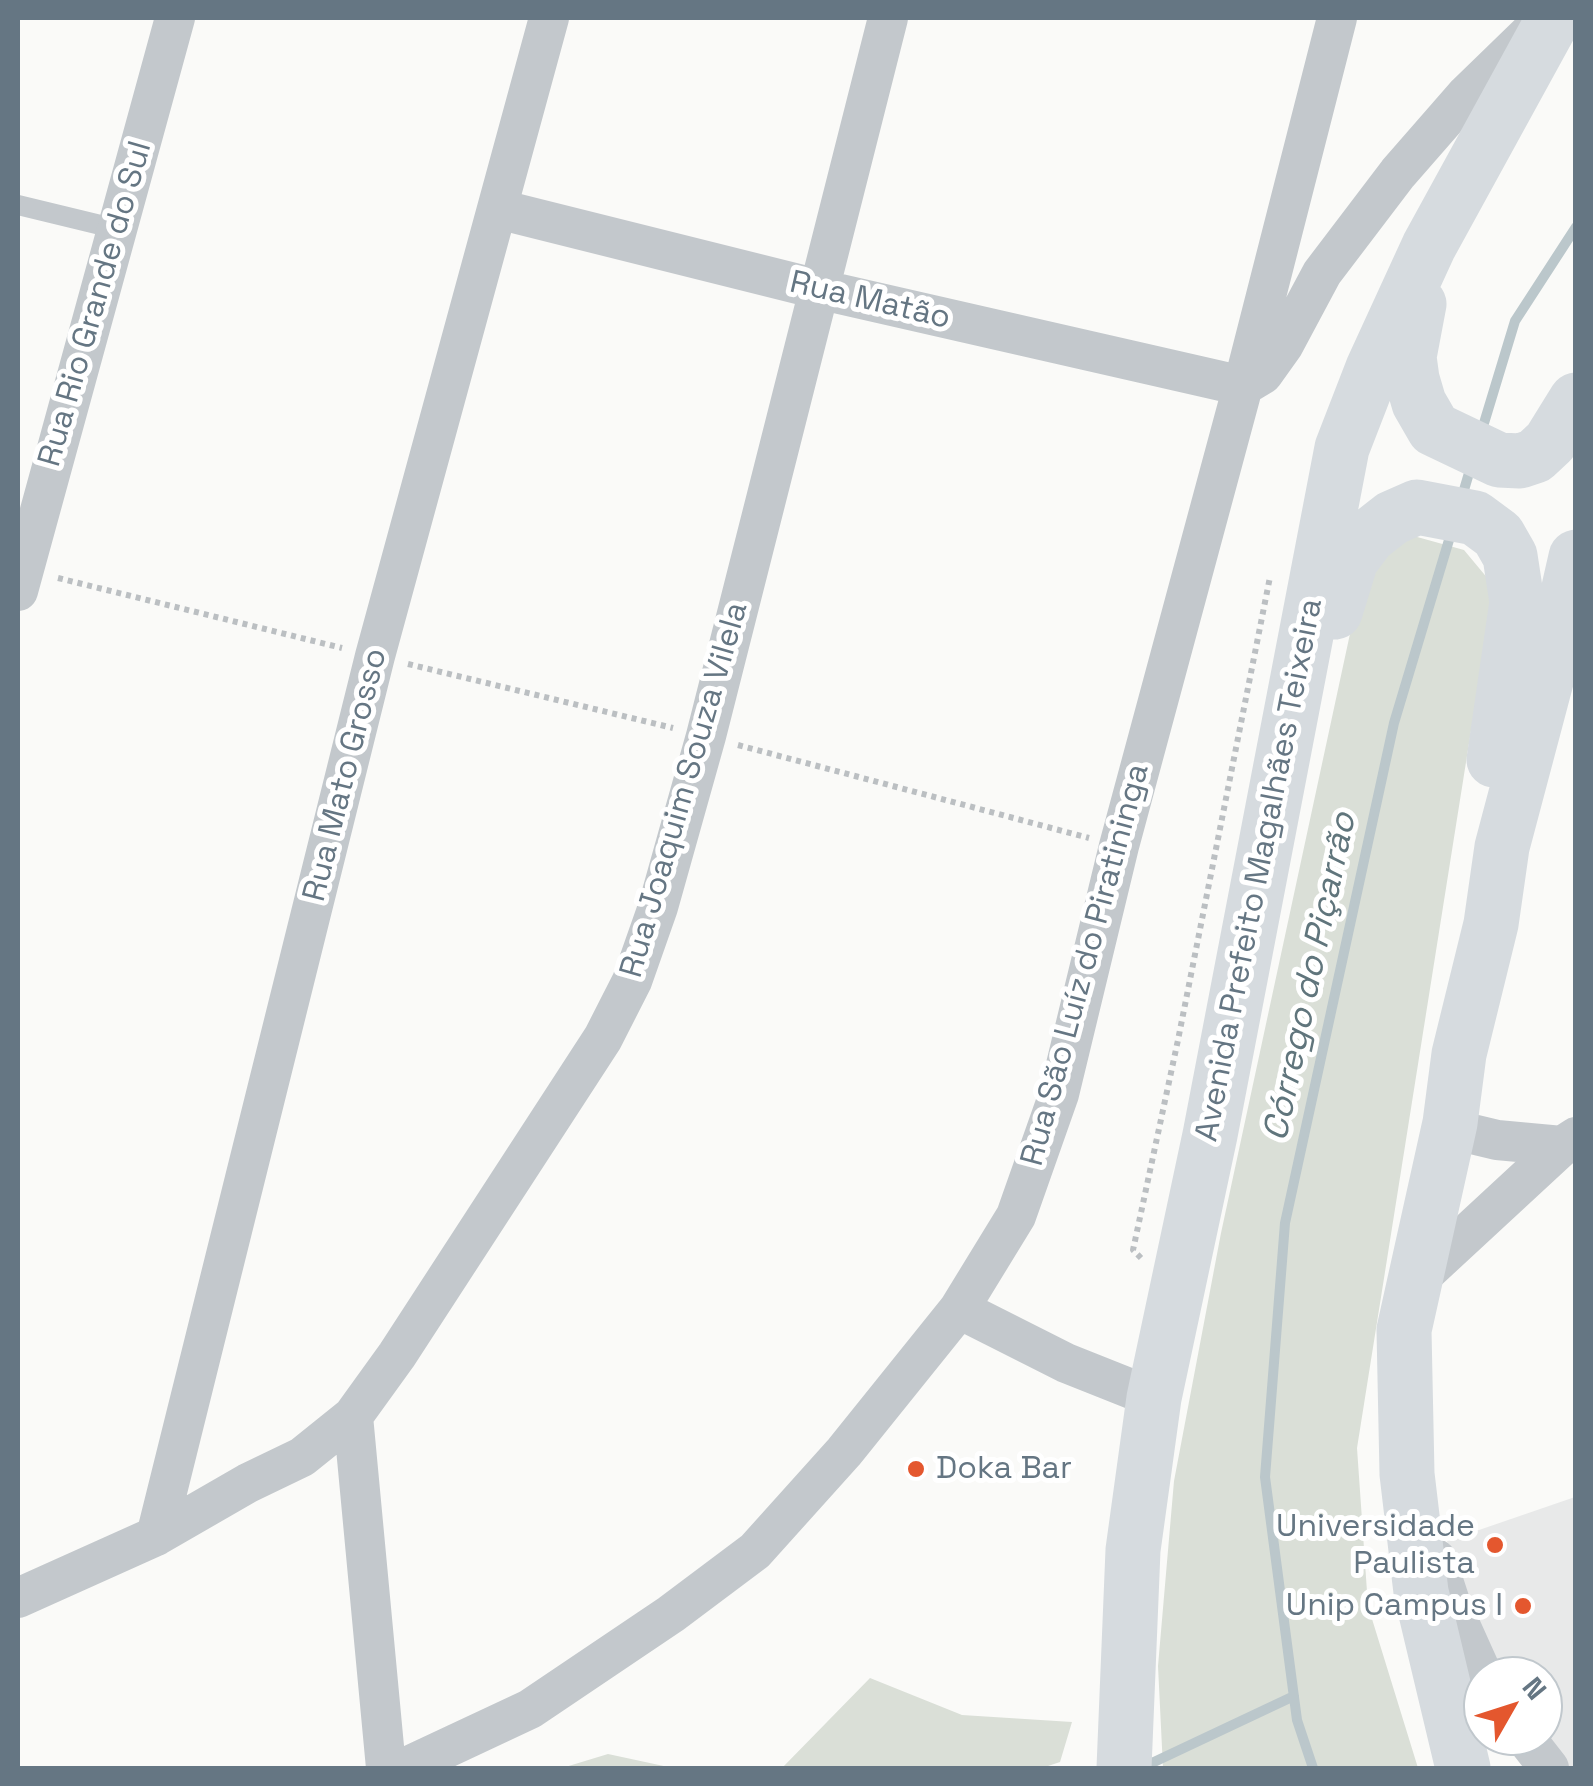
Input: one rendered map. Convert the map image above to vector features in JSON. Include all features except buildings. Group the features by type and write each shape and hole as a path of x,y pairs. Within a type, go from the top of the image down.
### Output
{"main road":[{"name":"Avenida Prefeito Magalhães Teixeira","path":"1124,1768 1134,1550 1154,1398 1274,812 1274,794 1342,448 1429,246 1554,18"},
{"path":"1429,246 1409,357 1419,403 1434,429 1499,460 1520,460 1536,456 1560,430 1576,400"},
{"path":"1274,794 1303,730 1327,662 1339,592 1351,560 1369,536 1392,518 1416,508 1475,518 1498,535 1510,556 1517,602 1465,936 1474,1000"},
{"path":"1463,1768 1421,1592 1407,1474 1404,1330 1450,1123 1458,1054 1492,924 1502,847 1567,639 1576,558"}],"street":[{"name":"Rua Rio Grande do Sul","path":"22,557 176,18"},
{"name":"Rua Mato Grosso","path":"156,1536 375,656 549,18"},
{"name":"Rua Joaquim Souza Vilela","path":"18,1598 156,1536 248,1482 302,1456 352,1416 408,1339 604,1038 632,981 658,907 706,736 888,18"},
{"name":"Rua São Luíz do Piratininga","path":"404,1768 530,1709 755,1551 844,1452 959,1309 1016,1216 1059,1094 1119,846 1337,18"},
{"path":"1243,386 1263,374 1283,346 1322,273 1398,173 1467,94 1546,18"},
{"name":"Rua Matão","path":"498,210 818,289 1243,386"},
{"path":"1450,1123 1497,1140 1569,1142"},
{"path":"1414,1282 1569,1142"},
{"path":"959,1309 1066,1364 1154,1398"},
{"path":"352,1416 386,1768"},
{"path":"1407,1474 1451,1605 1474,1656"}],"lane":[{"path":"18,205 117,229"}],"path":[{"path":"22,557 375,656 706,736 1119,846"}],"shaded area":[{"path":"1410,535 1464,550 1494,586 1357,1448 1368,1606 1418,1768 1163,1768 1158,1666 1174,1481 1221,1233 1362,578"},
{"name":"Unip Campus I","path":"1575,1497 1575,1768 1567,1768 1558,1756 1563,1756 1563,1656 1488,1656 1447,1541"},
{"path":"870,1678 962,1715 1072,1722 1060,1762 1042,1768 782,1768"},
{"path":"608,1754 673,1768 562,1768"}],"waterway":[{"name":"Córrego do Piçarrão","path":"1481,433 1515,321 1576,227"},
{"name":"Córrego do Piçarrão","path":"1461,500 1472,463"},
{"name":"Córrego do Piçarrão","path":"1313,1768 1297,1720 1265,1477 1285,1223 1394,723 1452,530"},
{"path":"1154,1762 1294,1696"}],"place":[{"name":"Doka Bar","path":"916,1469"},
{"name":"Universidade Paulista","path":"1495,1545"},
{"name":"Unip Campus I","path":"1523,1606"}]}
